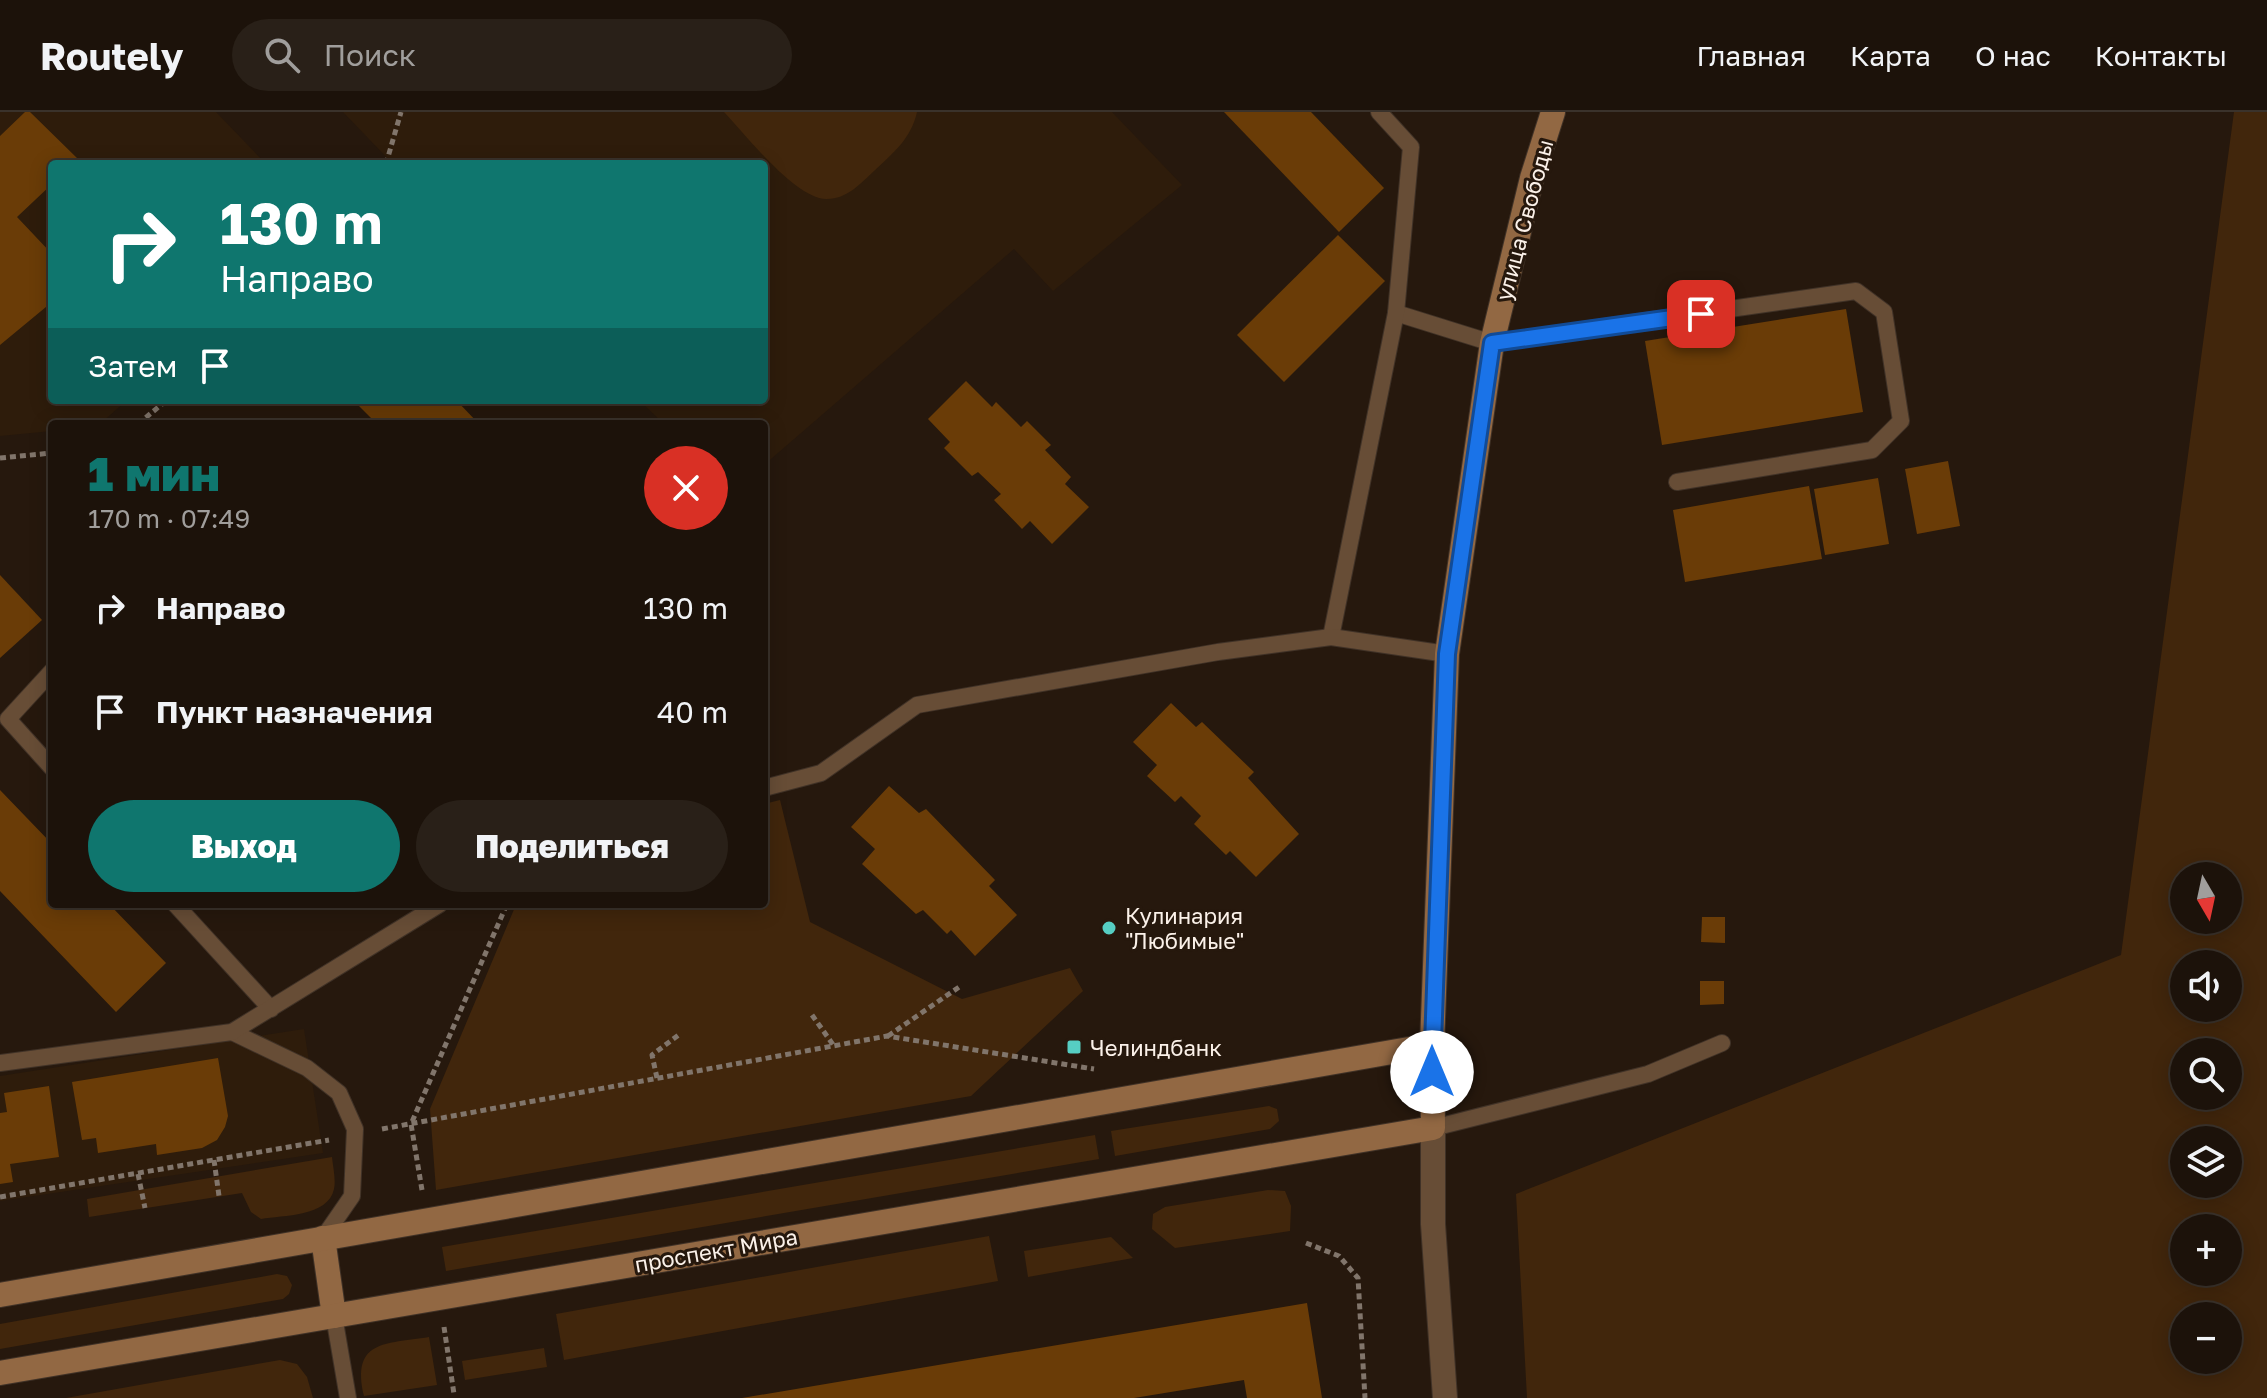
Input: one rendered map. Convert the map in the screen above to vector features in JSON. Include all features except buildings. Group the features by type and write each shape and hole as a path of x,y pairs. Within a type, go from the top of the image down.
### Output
{"street":[{"name":"улица Свободы","path":"1433,1128 1432,1045 1447,654 1492,343 1532,178 1553,112"},
{"path":"0,1295 1432,1045"},
{"path":"1433,1128 1433,1224 1445,1398"},
{"name":"проспект Мира","path":"0,1373 1433,1128"},
{"path":"323,1238 334,1316"}],"lane":[{"path":"1331,637 1396,313 1411,147 1379,112"},
{"path":"1396,313 1492,343 1856,291 1884,312 1901,421 1872,450 1677,482"},
{"path":"768,787 821,773 917,705 1218,652 1331,637 1447,654"},
{"path":"48,675 8,719 48,764"},
{"path":"179,908 271,1009"},
{"path":"0,1063 232,1032 434,908"},
{"path":"232,1032 307,1068 339,1093 355,1129 352,1196 323,1238"},
{"path":"1433,1128 1648,1074 1722,1043"},
{"path":"334,1316 348,1398"}],"path":[{"path":"387,160 401,112"},
{"path":"143,420 162,404"},
{"path":"0,458 48,453"},
{"path":"423,1194 411,1124 505,908"},
{"path":"887,1036 962,985"},
{"path":"812,1015 834,1046"},
{"path":"657,1078 652,1055 680,1034"},
{"path":"0,1197 887,1036 1094,1069"},
{"path":"214,1160 219,1196"},
{"path":"138,1174 145,1208"},
{"path":"1306,1243 1339,1256 1358,1278 1365,1398"},
{"path":"443,1322 454,1394"}],"shaded area":[{"path":"0,112 216,112 262,160 48,160 48,404 122,404 104,420 48,420 48,431 0,436"},
{"path":"343,112 1112,112 1182,185 1053,291 1014,249 768,462 768,420 660,420 643,404 768,404 768,160 389,160"},
{"path":"724,112 917,112 906,138 888,158 853,190 827,199 801,189 786,178"},
{"path":"2234,112 2267,112 2267,1398 1527,1398 1516,1194 2121,955"},
{"path":"780,800 810,922 962,999 1070,968 1083,991 971,1096 436,1190 430,1109 515,908 768,908 768,803"},
{"path":"304,1029 323,1153 0,1201 0,1076"},
{"path":"1269,1106 1277,1109 1279,1121 1270,1129 1115,1156 1111,1131"},
{"path":"1095,1135 1099,1159 446,1271 442,1247"},
{"path":"332,1157 335,1185 330,1198 323,1205 304,1213 261,1219 251,1212 242,1193 89,1217 87,1199"},
{"path":"1268,1190 1285,1191 1291,1206 1290,1231 1175,1248 1152,1229 1153,1214 1165,1207"},
{"path":"989,1236 998,1281 564,1360 556,1314"},
{"path":"1111,1237 1133,1258 1028,1277 1024,1251"},
{"path":"277,1274 287,1276 292,1285 283,1299 0,1349 0,1324"},
{"path":"429,1337 437,1385 364,1396 362,1364 367,1355 386,1344"},
{"path":"544,1348 547,1367 465,1380 462,1361"},
{"path":"280,1360 297,1364 307,1377 313,1398 66,1398"}],"place":[{"name":"Кулинария \"Любимые\"","path":"1109,928"},
{"name":"Челиндбанк","path":"1074,1047"}],"route":[{"path":"1432,1072 1447,654 1492,343 1701,314"}]}
